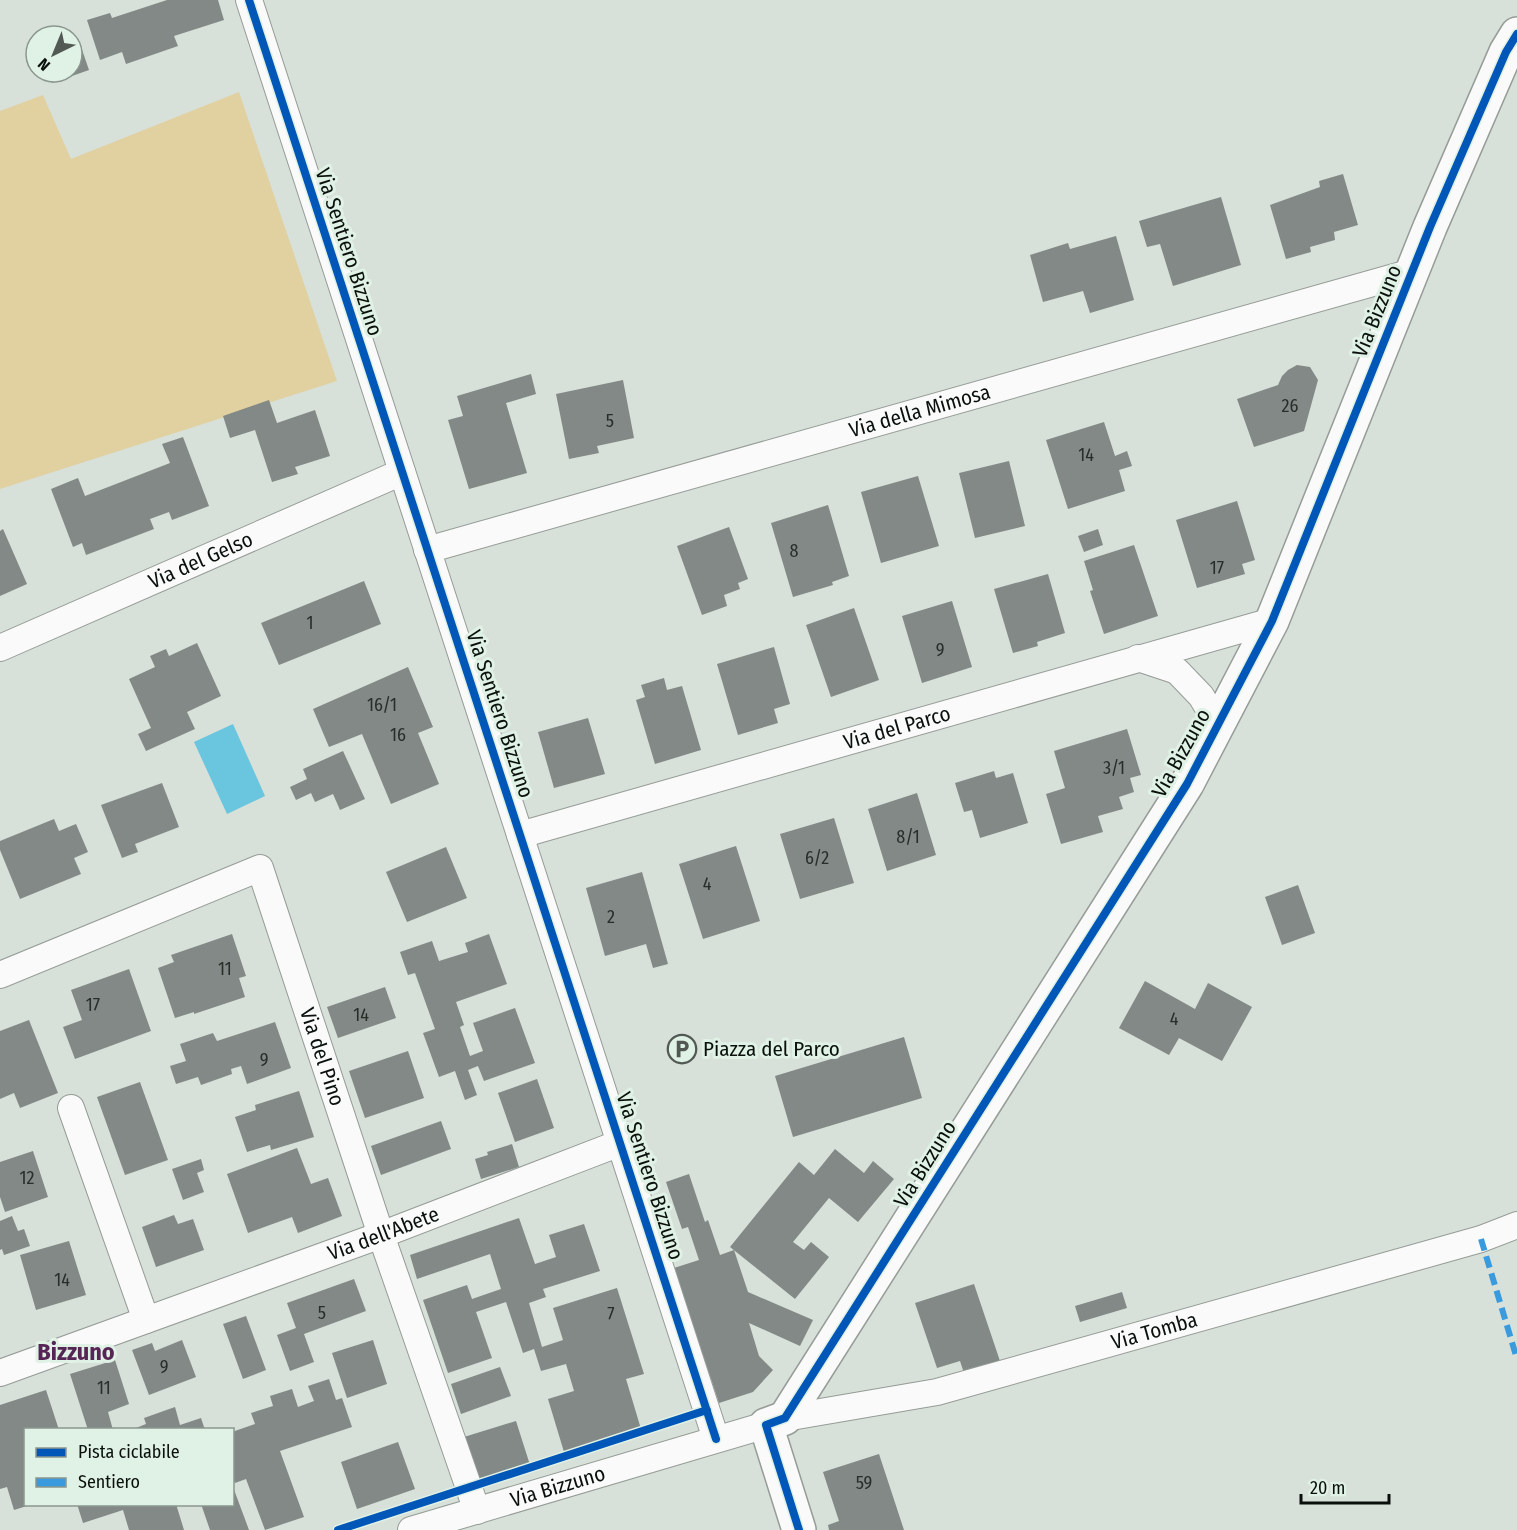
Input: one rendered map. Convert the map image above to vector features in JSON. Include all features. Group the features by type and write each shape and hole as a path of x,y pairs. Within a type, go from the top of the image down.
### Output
{"street":[{"name":"Via Sentiero Bizzuno","path":"249,0 716,1439"},
{"name":"Via Bizzuno","path":"411,1530 776,1422 1187,784 1272,621 1412,272 1506,52 1517,33"},
{"name":"Via della Mimosa","path":"427,550 1412,272"},
{"name":"Via del Gelso","path":"0,648 402,472"},
{"name":"Via del Parco","path":"520,835 1272,621"},
{"path":"1138,658 1177,671 1201,696 1218,724"},
{"name":"Via del Pino","path":"0,975 260,868 381,1234 477,1512"},
{"path":"70,1108 146,1320"},
{"name":"Via dell'Abete","path":"0,1372 381,1234 620,1143"},
{"name":"Via Tomba","path":"776,1422 937,1392 1481,1239 1517,1225"},
{"path":"776,1422 799,1530"}],"shaded area":[{"path":"239,92 337,381 0,489 0,111 43,95 71,159"}],"water":[{"path":"233,724 265,796 227,814 194,742"}],"building":[{"path":"167,0 218,0 224,20 174,36 178,46 126,64 122,52 100,60 87,20 110,13 112,18"},
{"path":"84,55 89,70 84,72"},
{"path":"1343,174 1358,225 1334,232 1335,240 1310,247 1311,252 1286,259 1270,205 1320,187 1319,181"},
{"path":"1221,197 1241,265 1173,286 1160,244 1147,247 1139,221"},
{"path":"1116,236 1134,300 1090,313 1083,291 1043,302 1030,255 1068,243 1070,249"},
{"path":"1297,365 1310,367 1318,380 1304,431 1254,447 1237,399 1278,385 1282,376"},
{"path":"531,374 536,394 506,403 527,473 469,489 448,420 463,416 457,396"},
{"path":"623,380 634,438 597,446 599,453 569,459 556,394"},
{"path":"269,400 277,423 315,410 330,456 295,467 298,474 272,482 255,430 230,438 223,416"},
{"path":"1104,422 1115,456 1127,451 1132,466 1119,470 1125,491 1068,509 1046,440"},
{"path":"183,437 209,506 172,520 169,512 150,519 154,529 86,555 82,543 73,547 51,489 78,478 85,496 170,463 162,444"},
{"path":"1009,461 1025,526 975,538 959,473"},
{"path":"918,476 939,546 881,563 861,492"},
{"path":"1237,501 1255,560 1242,564 1245,574 1197,588 1176,520"},
{"path":"828,505 849,576 832,582 833,585 793,597 771,523"},
{"path":"729,527 748,579 738,583 740,589 724,595 727,606 702,615 677,546"},
{"path":"3,529 27,584 0,596 0,531"},
{"path":"1098,529 1103,545 1084,552 1078,536"},
{"path":"1134,545 1158,616 1104,634 1090,591 1093,590 1084,561"},
{"path":"1048,574 1065,633 1037,642 1038,646 1013,653 994,589"},
{"path":"364,581 381,624 279,665 261,623"},
{"path":"952,601 972,667 922,683 902,616"},
{"path":"854,608 879,680 831,697 806,625"},
{"path":"197,643 221,696 187,712 195,729 146,751 138,734 151,728 129,679 155,667 150,656 166,649 169,656"},
{"path":"774,647 790,704 774,709 778,723 738,735 717,664"},
{"path":"408,667 433,727 418,733 439,784 391,804 362,734 329,747 313,709"},
{"path":"664,678 667,690 682,686 701,750 655,764 636,700 645,697 641,685"},
{"path":"588,718 605,774 554,788 538,732"},
{"path":"1127,729 1141,775 1130,778 1134,792 1119,797 1123,809 1098,816 1103,832 1061,844 1046,794 1065,788 1054,751"},
{"path":"343,751 365,799 340,810 333,794 315,802 311,793 296,800 290,787 307,779 303,769"},
{"path":"994,771 996,778 1013,773 1028,823 980,838 972,810 964,812 955,783"},
{"path":"162,783 179,827 135,844 138,852 122,858 101,805"},
{"path":"917,793 936,855 887,871 868,809"},
{"path":"834,818 854,883 800,899 780,834"},
{"path":"54,819 59,831 76,824 88,852 74,858 81,874 20,899 0,850 0,841"},
{"path":"736,846 760,921 703,939 679,864"},
{"path":"446,847 467,898 407,922 386,872"},
{"path":"642,872 668,964 653,968 646,944 605,956 586,888"},
{"path":"1298,885 1315,933 1282,945 1265,897"},
{"path":"232,934 246,976 239,978 245,997 175,1018 158,968 174,962 171,955"},
{"path":"489,934 507,984 456,1002 464,1025 460,1027 470,1056 483,1051 473,1023 515,1008 535,1063 484,1081 478,1066 468,1070 477,1095 465,1100 455,1071 439,1077 423,1033 435,1029 415,973 408,975 400,952 432,941 439,961 468,952 465,943"},
{"path":"129,969 151,1031 75,1059 63,1027 82,1020 71,990"},
{"path":"1145,981 1195,1009 1208,983 1252,1007 1222,1061 1179,1038 1169,1055 1119,1028"},
{"path":"385,987 396,1018 338,1038 327,1007"},
{"path":"29,1020 58,1093 20,1108 14,1093 0,1099 0,1031"},
{"path":"275,1022 291,1068 247,1084 241,1066 231,1069 232,1074 201,1085 198,1077 176,1084 170,1066 186,1061 180,1044 213,1033 217,1041"},
{"path":"904,1037 922,1098 793,1137 775,1076"},
{"path":"408,1051 424,1098 365,1118 349,1071"},
{"path":"537,1079 554,1128 515,1142 498,1093"},
{"path":"140,1082 168,1160 125,1175 97,1097"},
{"path":"299,1091 314,1137 271,1150 270,1145 247,1152 235,1117 256,1110 255,1105"},
{"path":"441,1121 451,1149 381,1175 371,1146"},
{"path":"512,1144 519,1167 481,1179 475,1159 488,1155 487,1152"},
{"path":"297,1148 311,1184 328,1178 342,1216 298,1233 292,1217 248,1233 227,1174"},
{"path":"835,1149 864,1173 873,1161 894,1179 858,1222 829,1198 793,1242 804,1250 811,1242 829,1257 795,1299 730,1247 799,1162 814,1175"},
{"path":"33,1151 48,1197 5,1212 0,1197 0,1162"},
{"path":"201,1159 204,1170 197,1173 204,1192 183,1200 172,1169"},
{"path":"689,1174 705,1222 708,1220 720,1255 734,1250 748,1292 813,1320 800,1346 749,1323 759,1356 773,1370 753,1392 719,1403 674,1268 699,1260 688,1227 682,1229 666,1182"},
{"path":"174,1215 178,1224 193,1219 204,1250 156,1267 142,1227"},
{"path":"12,1216 18,1231 24,1229 30,1246 4,1255 2,1249 0,1250 0,1221"},
{"path":"519,1218 535,1264 556,1257 549,1235 584,1224 600,1271 543,1289 546,1297 529,1303 542,1347 563,1340 553,1308 617,1288 644,1374 626,1379 641,1429 564,1452 548,1399 574,1391 566,1364 541,1371 534,1349 523,1353 506,1302 476,1312 492,1358 448,1373 423,1300 467,1285 472,1299 501,1289 490,1254 417,1279 410,1255"},
{"path":"69,1241 86,1295 36,1310 20,1255"},
{"path":"354,1279 366,1311 304,1334 314,1362 290,1371 277,1335 296,1328 287,1303"},
{"path":"974,1284 1001,1364 965,1376 960,1361 937,1368 915,1303"},
{"path":"1122,1292 1127,1308 1080,1322 1075,1306"},
{"path":"246,1316 266,1370 243,1379 223,1324"},
{"path":"182,1340 196,1377 149,1395 132,1350 152,1343 155,1351"},
{"path":"373,1340 387,1384 347,1398 332,1353"},
{"path":"115,1360 129,1404 108,1412 112,1428 87,1428 70,1374"},
{"path":"500,1367 511,1396 461,1414 451,1384"},
{"path":"329,1379 336,1400 342,1398 352,1427 280,1451 304,1517 265,1530 246,1479 235,1483 234,1481 234,1431 255,1424 251,1413 273,1406 270,1396 292,1389 298,1407 314,1401 308,1386"},
{"path":"46,1390 58,1428 24,1428 24,1506 27,1506 14,1510 7,1487 0,1489 0,1405"},
{"path":"175,1407 180,1425 201,1418 204,1428 136,1428 146,1424 144,1418"},
{"path":"516,1421 530,1465 478,1481 464,1437"},
{"path":"398,1442 415,1489 357,1509 341,1462"},
{"path":"879,1454 904,1530 829,1530 828,1525 839,1521 823,1472"},
{"path":"234,1490 249,1530 210,1530 202,1506 234,1506"},
{"path":"78,1506 177,1506 184,1530 129,1530 123,1510 83,1523"}],"marked path":[{"path":"1481,1239 1517,1359"}],"cycle path":[{"path":"249,0 716,1439"},
{"path":"799,1530 766,1425 785,1418 1187,784 1272,621 1430,227 1506,52 1517,34"},
{"path":"338,1530 707,1410"}],"place":[{"name":"Piazza del Parco","path":"682,1049"}],"district":[{"name":"Bizzuno","path":"76,1352"}]}
